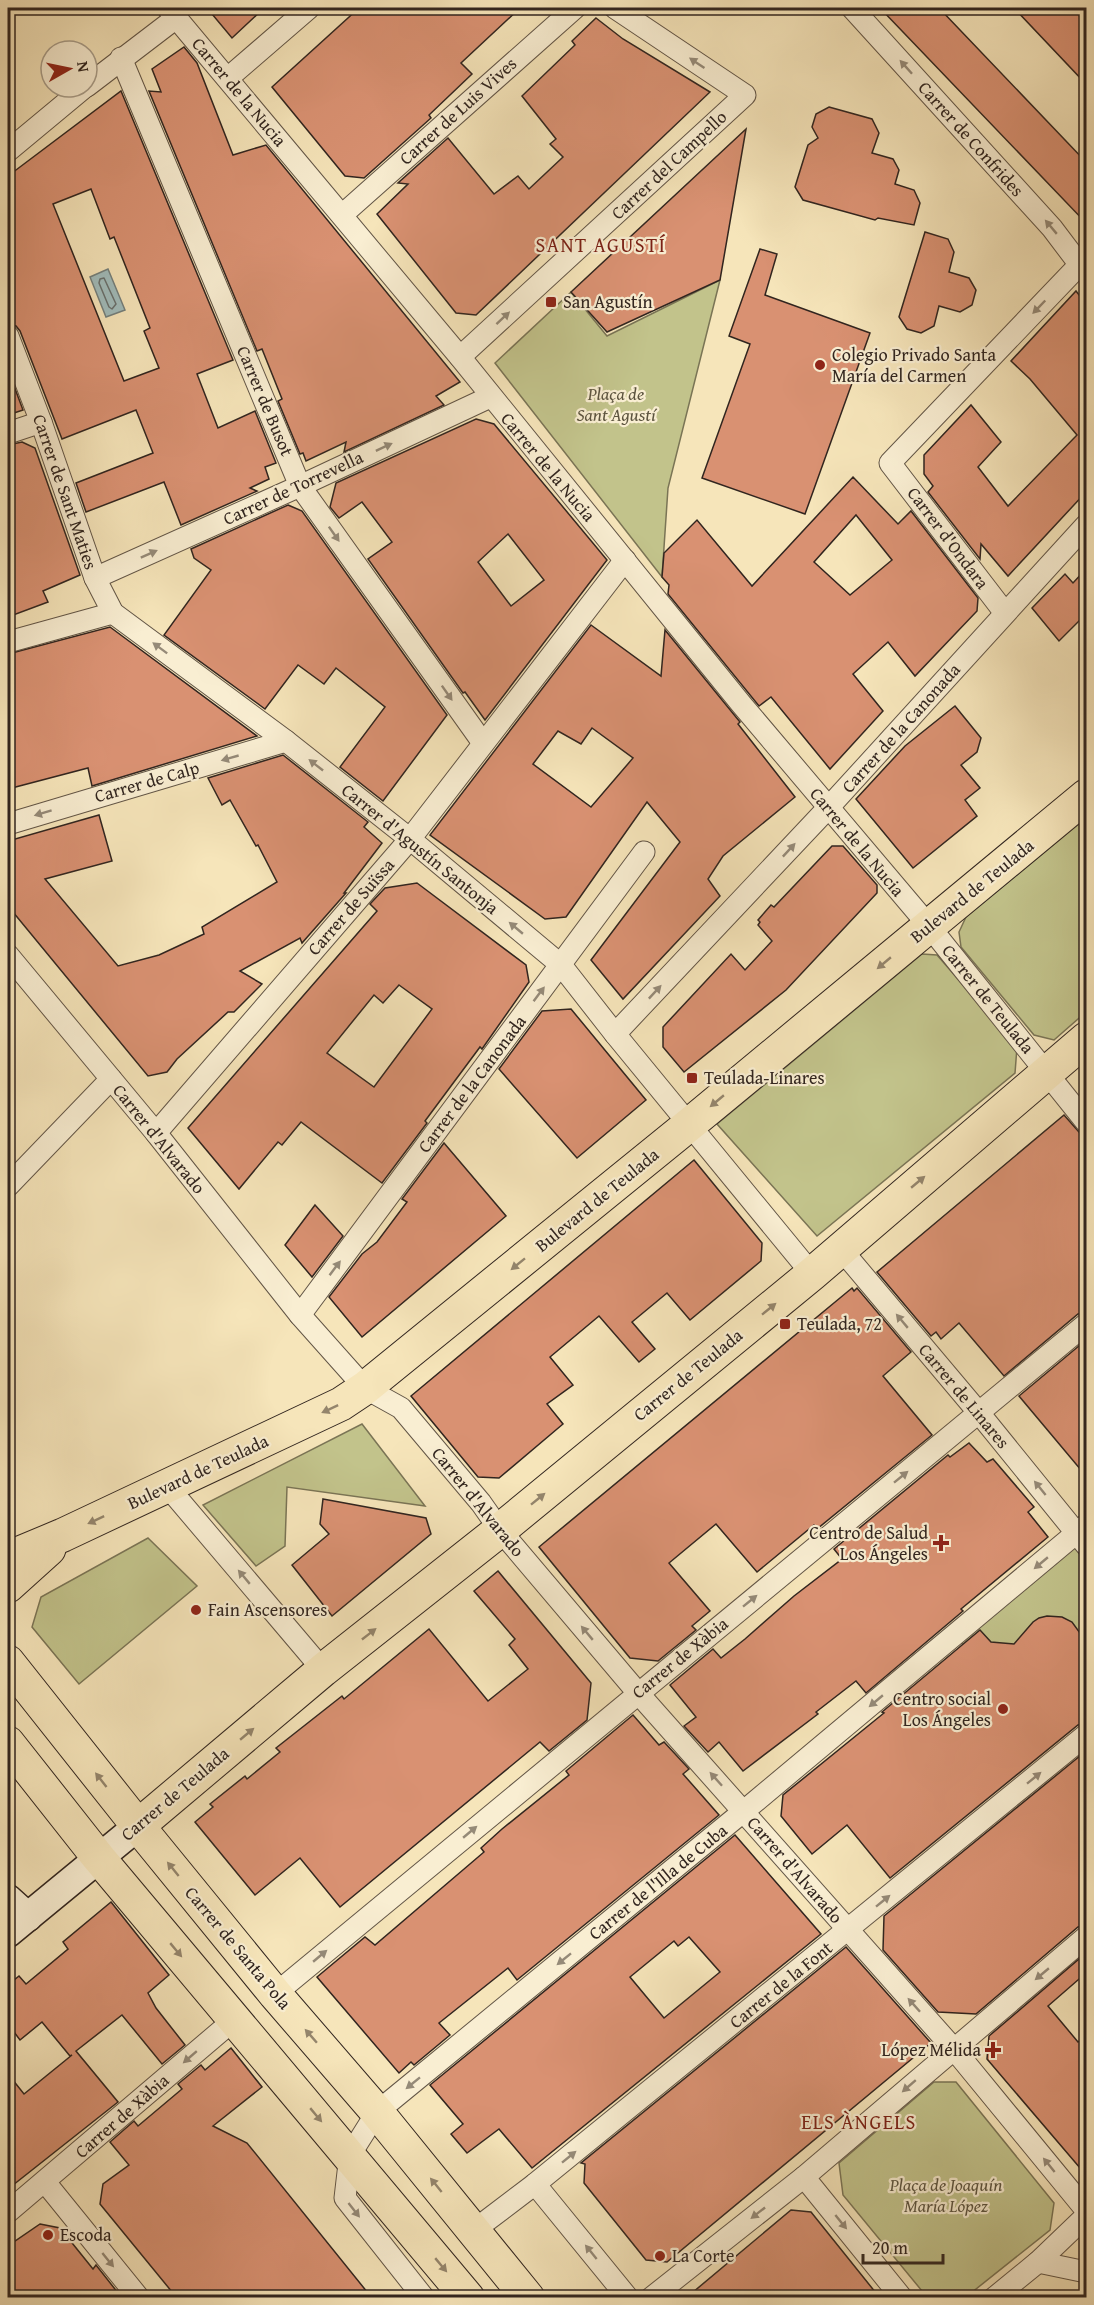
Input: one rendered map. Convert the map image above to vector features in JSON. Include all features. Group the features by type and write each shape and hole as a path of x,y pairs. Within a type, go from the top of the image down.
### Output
{"main road":[{"name":"Bulevard de Teulada","path":"8,1558 63,1535 341,1404 365,1388 690,1124 1086,796"},
{"name":"Carrer de Teulada","path":"138,1826 323,1670 500,1530 812,1274 1086,1039"},
{"name":"Bulevard de Teulada","path":"8,1586 63,1535"},
{"name":"Carrer de Santa Pola","path":"8,1662 275,1994 377,2112 528,2298"},
{"path":"8,1743 98,1857 468,2298"}],"street":[{"path":"228,78 309,8"},
{"name":"Carrer de Luis Vives","path":"342,215 575,8"},
{"name":"Carrer del Campello","path":"460,357 745,95 615,8"},
{"name":"Carrer de Confrides","path":"852,8 1084,265"},
{"path":"99,76 172,13"},
{"name":"Carrer de la Nucia","path":"172,13 460,357 490,397 828,808 929,926"},
{"name":"Carrer de Busot","path":"121,58 300,486 483,743"},
{"path":"8,151 70,99"},
{"name":"Carrer d'Ondara","path":"1005,613 890,463 1084,265"},
{"name":"Carrer de Sant Maties","path":"8,336 42,422 95,578 113,613"},
{"name":"Carrer de Torrevella","path":"95,578 490,397"},
{"path":"8,433 42,422"},
{"name":"Carrer de la Canonada","path":"615,1034 828,808 1086,525"},
{"name":"Carrer de Suïssa","path":"156,1133 410,839 625,560"},
{"path":"8,642 113,613"},
{"name":"Carrer d'Agustín Santonja","path":"113,613 286,741 410,839 561,965 812,1274"},
{"name":"Carrer de Calp","path":"8,824 286,741"},
{"name":"Carrer de la Canonada","path":"300,1315 644,852"},
{"name":"Carrer de Teulada","path":"929,926 1047,1073"},
{"name":"Carrer d'Alvarado","path":"8,955 156,1133 300,1315 365,1388 401,1408 481,1503 500,1530 638,1693 953,2048"},
{"path":"1047,1073 1086,1122"},
{"path":"8,1186 111,1079"},
{"name":"Carrer de Linares","path":"840,1248 1083,1535"},
{"name":"Carrer de Xàbia","path":"275,1994 1086,1324"},
{"path":"167,1486 323,1670"},
{"name":"Carrer de l'Illa de Cuba","path":"350,2155 377,2112 1083,1535"},
{"name":"Carrer de la Font","path":"473,2231 535,2184 1086,1735"},
{"name":"Carrer de Teulada","path":"14,1916 138,1826"},
{"path":"651,2298 804,2177 1086,1937"},
{"name":"Carrer de Xàbia","path":"8,2212 235,2019"},
{"path":"953,2048 1086,2210"},
{"path":"350,2155 345,2198 424,2298"},
{"path":"804,2177 902,2298"},
{"path":"45,2182 139,2298"},
{"path":"535,2184 628,2298"},
{"path":"994,2298 1038,2262 1086,2216"},
{"path":"1038,2262 1086,2272"}],"green space":[{"name":"Plaça de Sant Agustí","path":"720,280 668,488 662,577 495,363 571,292 607,336"},
{"path":"1086,818 1086,1012 1054,1040 1034,1035 961,947 959,932 966,917"},
{"path":"922,954 937,955 1017,1047 1015,1073 817,1236 717,1124"},
{"path":"362,1424 425,1506 287,1487 285,1546 256,1566 203,1505"},
{"path":"1086,1533 1086,1709 1049,1741 957,1638"},
{"path":"148,1538 197,1586 79,1684 32,1627 41,1597"},
{"name":"Plaça de Joaquín María López","path":"934,2082 956,2082 1054,2203 1050,2230 966,2297 927,2297 843,2195 839,2163"}],"water":[{"path":"108,269 125,310 106,317 90,277"}],"building":[{"path":"207,8 264,8 232,38"},
{"path":"359,8 520,8 461,63 472,74 429,115 431,118 364,178 345,176 272,87"},
{"path":"880,8 939,8 1086,162 1086,223"},
{"path":"1014,8 1072,8 1086,23 1086,84"},
{"path":"596,18 623,39 710,92 476,315 456,313 377,214 408,184 398,183 448,138 494,194 518,176 529,189 563,157 550,144 556,139 522,96 575,45 572,41"},
{"path":"184,47 197,63 233,155 266,145 460,382 436,396 444,405 344,452 346,442 306,461 303,453 300,454 278,401 282,399 262,349 257,351 149,91 161,92 152,69"},
{"path":"121,91 233,360 197,374 218,428 255,411 276,463 265,467 269,479 250,488 257,491 181,525 164,482 86,512 76,483 153,453 136,410 62,439 20,331 16,326 8,324 8,176","holes":["91,189 110,239 114,237 150,328 144,331 159,368 124,381 53,204"]},
{"path":"829,107 872,119 879,133 872,153 893,159 899,170 895,184 914,190 920,203 914,225 878,218 875,220 803,200 795,187 808,145 818,138 812,127 816,114"},
{"path":"746,129 720,280 607,332 571,292"},
{"path":"925,232 948,239 954,252 949,272 969,278 976,290 972,305 960,312 939,306 934,326 921,333 907,329 899,317"},
{"path":"760,249 777,254 765,295 870,333 805,514 702,478 750,344 729,336"},
{"path":"1076,291 1086,304 1086,492 1008,576 981,544 980,559 928,492 933,486 924,474 924,455 971,405 1001,442 978,467 1008,506 1077,435 1030,379 1011,361"},
{"path":"8,370 23,410 8,415"},
{"path":"476,419 494,424 607,560 485,720 465,692 463,693 368,559 392,542 362,502 339,518 330,507 336,483","holes":["508,534 544,580 511,606 478,562"]},
{"path":"22,442 35,448 80,575 43,591 48,602 8,617 8,445"},
{"path":"853,477 898,524 911,511 978,598 977,611 915,676 888,642 853,674 883,711 830,769 771,697 759,706 668,594 669,585 662,577 664,553 697,520 752,586","holes":["856,515 892,560 850,595 814,562"]},
{"path":"288,505 302,511 447,715 383,801 340,767 385,707 336,668 324,684 298,665 265,709 164,635 211,570 194,558 191,549"},
{"path":"1086,569 1086,614 1059,641 1032,608 1065,574 1073,583"},
{"path":"591,625 661,676 665,630 740,722 738,724 795,797 723,856 708,879 720,896 623,999 591,960 680,842 647,802 566,917 545,919 430,835","holes":["592,728 633,758 591,807 533,764 558,731 581,744"]},
{"path":"110,627 257,736 92,786 88,768 8,789 8,654"},
{"path":"955,706 981,738 977,752 961,765 980,788 965,800 977,816 913,868 856,799 905,746"},
{"path":"283,755 368,822 364,827 382,843 344,893 346,893 302,943 300,938 240,971 262,984 234,1012 228,1012 177,1059 167,1072 148,1076 8,906 8,841 99,815 112,861 45,879 118,966 159,955 204,934 202,927 277,882 258,845 256,846 230,800 222,805 208,778"},
{"path":"832,846 843,846 877,885 877,893 786,990 684,1072 663,1047 663,1027 731,954 745,970 772,941 758,925 760,922 758,920 771,905 774,907"},
{"path":"417,883 526,965 529,982 482,1049 480,1047 425,1121 427,1123 382,1183 301,1122 282,1145 278,1142 239,1189 188,1128 377,911 370,904 385,888","holes":["399,985 432,1009 374,1087 327,1053 374,995 383,1003"]},
{"path":"571,1009 646,1100 577,1158 499,1069 542,1011"},
{"path":"1064,1115 1086,1140 1086,1312 1078,1314 1004,1376 959,1323 941,1339 936,1332 931,1336 877,1272"},
{"path":"444,1143 506,1216 362,1337 329,1297 362,1254 377,1242 407,1202 402,1199"},
{"path":"694,1160 762,1243 761,1261 690,1320 667,1293 632,1322 655,1349 639,1362 599,1316 550,1357 573,1385 547,1404 563,1424 499,1478 478,1477 411,1396"},
{"path":"315,1205 343,1236 312,1277 285,1245"},
{"path":"852,1288 854,1291 857,1288 911,1352 883,1376 932,1435 817,1529 814,1525 757,1572 716,1524 669,1563 710,1611 692,1626 696,1630 658,1661 630,1658 539,1547"},
{"path":"1086,1340 1086,1476 1019,1396"},
{"path":"969,1443 987,1462 993,1459 1034,1507 1028,1512 1048,1537 961,1609 963,1611 866,1693 856,1681 816,1712 818,1714 743,1771 719,1742 708,1752 684,1726 696,1717 670,1685 713,1649 721,1658 745,1639 794,1596 842,1559 834,1549 948,1455 950,1457"},
{"path":"323,1499 426,1518 431,1534 332,1616 292,1565 329,1534 320,1524"},
{"path":"498,1571 591,1683 587,1720 549,1751 540,1742 340,1907 300,1858 255,1895 195,1822 213,1807 210,1804 245,1776 247,1779 280,1752 276,1748 342,1696 344,1699 429,1629 488,1701 528,1669 509,1645 515,1639 474,1591"},
{"path":"1047,1616 1062,1617 1072,1622 1080,1633 1086,1654 1086,1723 1078,1725 890,1878 847,1825 812,1854 781,1816 783,1795 884,1713 882,1712 980,1630 991,1642 1014,1644 1033,1622"},
{"path":"633,1715 659,1745 664,1742 689,1769 683,1774 719,1815 517,1980 508,1968 439,2023 450,2035 414,2065 411,2062 399,2073 317,1977 365,1937 375,1945 484,1852 481,1848 569,1775 566,1771"},
{"path":"1086,1751 1086,1925 1078,1927 976,2014 938,2012 883,1950 884,1916"},
{"path":"735,1835 821,1934 532,2168 499,2129 467,2153 451,2134 463,2124 430,2085","holes":["689,1937 720,1972 664,2018 630,1977 674,1941 678,1946"]},
{"path":"111,1902 169,1975 148,1993 156,2008 185,2045 162,2064 122,2015 76,2051 118,2102 8,2189 8,2074 24,2094 72,2055 70,2056 42,2022 20,2040 8,2024 8,1985 19,1976 26,1984 68,1949 63,1942"},
{"path":"846,1947 931,2043 667,2262 646,2260 584,2183 585,2164 581,2163"},
{"path":"1086,1953 1086,1973 1048,2006 1078,2042 1086,2036 1086,2175 987,2059 989,2036"},
{"path":"231,2048 262,2087 213,2126 247,2143 372,2298 177,2298 100,2204 103,2184 129,2165 110,2142 134,2121 138,2126 182,2089 178,2084 201,2065 205,2070"},
{"path":"791,2210 811,2212 880,2298 686,2298"},
{"path":"40,2224 60,2228 93,2269 96,2265 122,2298 8,2298 8,2246"}],"place":[{"name":"San Agustín","path":"551,302"},
{"name":"Colegio Privado Santa María del Carmen","path":"820,365"},
{"name":"Teulada-Linares","path":"692,1078"},
{"name":"Teulada, 72","path":"785,1324"},
{"name":"Centro de Salud Los Ángeles","path":"941,1543"},
{"name":"Fain Ascensores","path":"196,1610"},
{"name":"Centro social Los Ángeles","path":"1003,1709"},
{"name":"López Mélida","path":"993,2050"},
{"name":"Escoda","path":"48,2235"},
{"name":"La Corte","path":"660,2256"}],"district":[{"name":"SANT AGUSTÍ","path":"601,245"},
{"name":"ELS ÀNGELS","path":"859,2122"}]}
